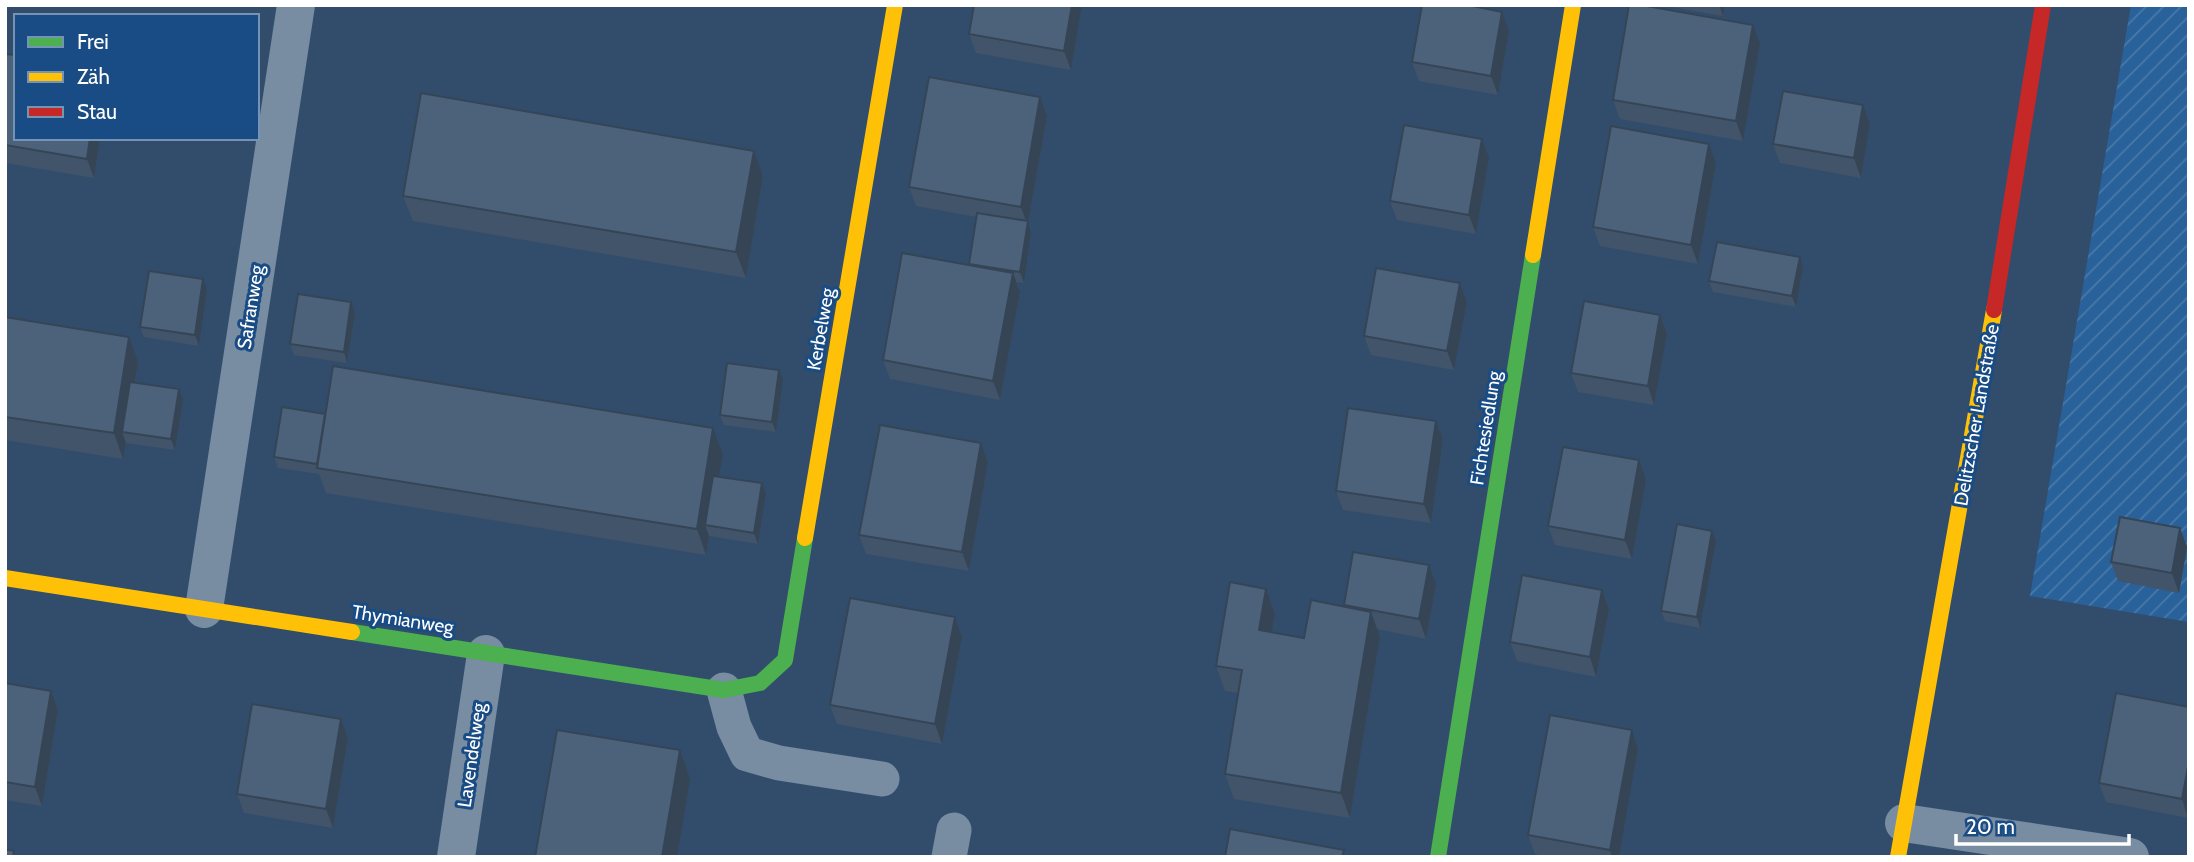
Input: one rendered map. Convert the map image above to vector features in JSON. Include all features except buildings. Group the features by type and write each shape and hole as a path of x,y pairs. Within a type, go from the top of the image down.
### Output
{"street":[{"name":"Safranweg","path":"204,609 296,5"},
{"name":"Kerbelweg","path":"785,660 895,5"},
{"name":"Fichtesiedlung","path":"1438,857 1573,5"},
{"name":"Delitzscher Landstraße","path":"2043,5 1989,344 1901,840 2130,857"},
{"name":"Thymianweg","path":"5,578 724,690 760,682 785,660"},
{"name":"Lavendelweg","path":"456,857 486,654"}],"lane":[{"path":"724,690 734,727 747,754 779,763 882,779"}],"shaded area":[{"path":"2131,5 2189,5 2189,622 2030,596"}],"traffic: fast":[{"path":"1438,857 1533,255"},
{"path":"352,632 724,690 760,683 785,660 805,538"}],"traffic: slow":[{"path":"805,538 895,5"},
{"path":"1533,255 1573,5"},
{"path":"1898,857 1994,310"},
{"path":"5,578 352,632"}],"traffic: jam":[{"path":"1994,310 2043,5"}]}
